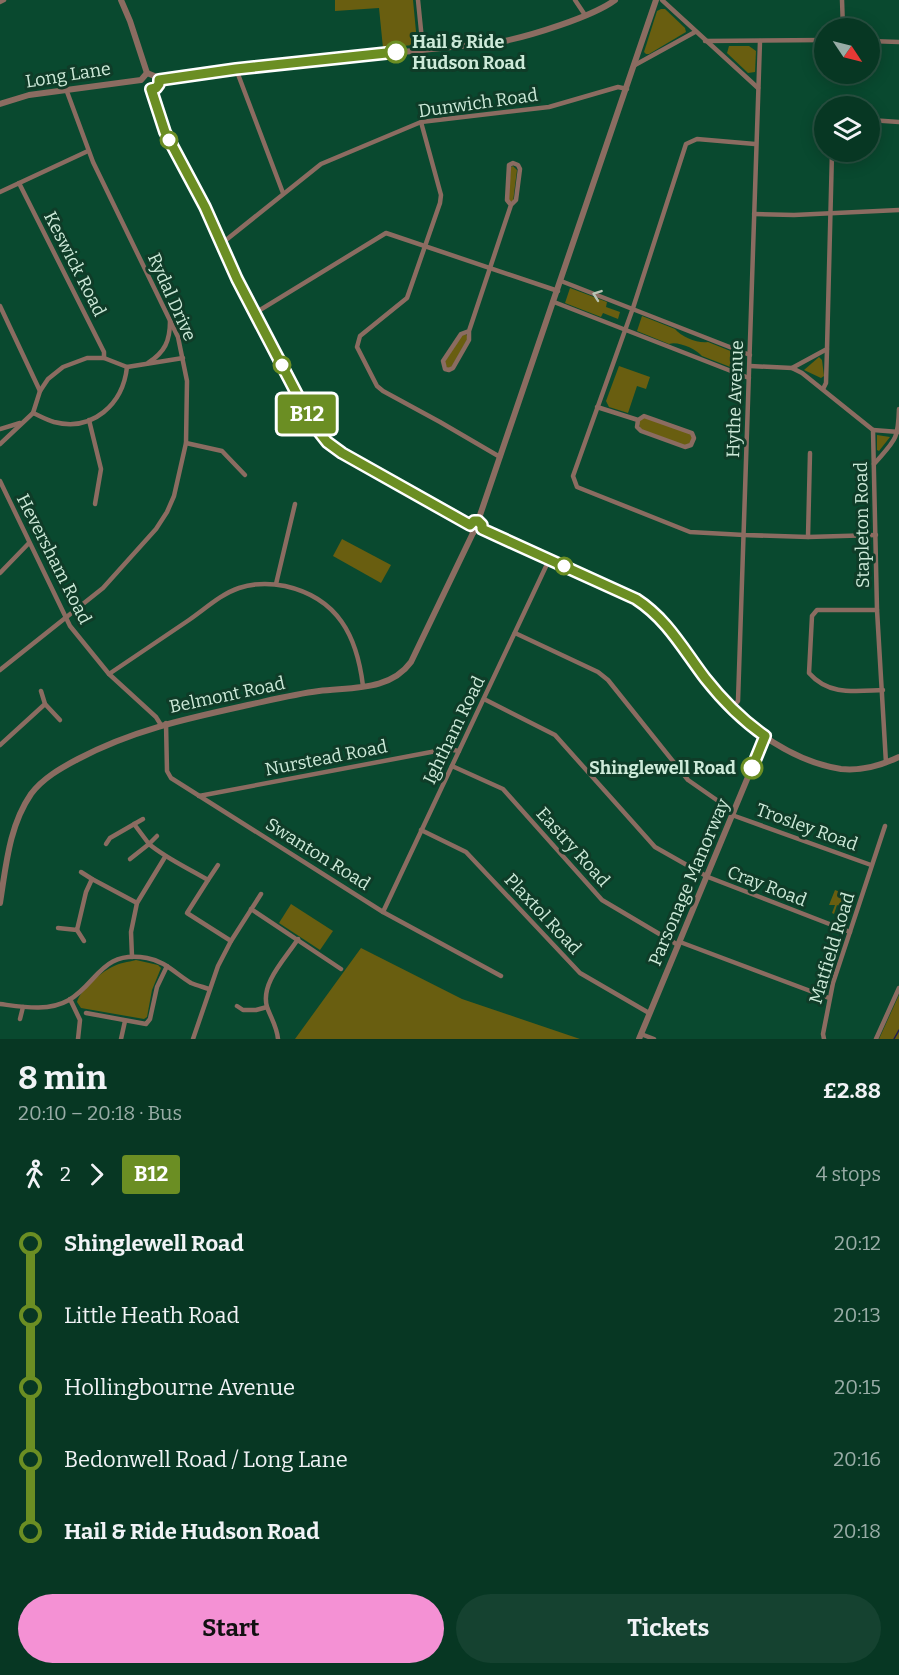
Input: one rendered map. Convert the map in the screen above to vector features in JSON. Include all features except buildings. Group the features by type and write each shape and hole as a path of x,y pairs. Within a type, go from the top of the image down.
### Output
{"street":[{"path":"0,2 4,0"},
{"path":"121,0 147,73"},
{"path":"418,0 423,50"},
{"path":"575,0 585,15"},
{"path":"159,80 236,69 516,39 585,15 615,0"},
{"path":"478,521 656,0"},
{"path":"662,0 758,88"},
{"path":"842,0 843,18"},
{"path":"635,65 695,32"},
{"path":"705,41 814,40"},
{"name":"Hythe Avenue","path":"731,709 738,701 760,41"},
{"path":"880,41 899,42"},
{"path":"236,69 283,193"},
{"path":"147,73 157,76 159,80"},
{"path":"147,73 141,80 146,87 156,88 159,80"},
{"name":"Long Lane","path":"0,104 29,95 141,80"},
{"name":"Dunwich Road","path":"221,244 321,164 421,122 549,107 618,87 627,89"},
{"name":"Rydal Drive","path":"0,670 103,588 161,520 174,496 186,443 187,381 178,337 171,318 88,151 66,89"},
{"path":"151,89 165,132 205,207 255,313 312,423 327,442 342,453 470,525 473,533 478,533 482,529"},
{"path":"880,121 899,122"},
{"path":"421,122 441,195 426,246 407,297 360,336 357,347 377,386 383,392 500,457"},
{"path":"756,144 697,139 686,144 633,308 573,476 577,487 690,532 744,536 876,535"},
{"path":"0,192 88,151"},
{"path":"823,389 826,383 832,162"},
{"path":"469,331 461,334 443,362 445,369 453,368 469,340 469,331 511,205 516,200 520,169 513,163 507,170 507,200 511,205"},
{"name":"Keswick Road","path":"19,183 104,352 104,358"},
{"path":"754,214 794,215 899,210"},
{"path":"255,313 381,235 391,234 558,291"},
{"path":"561,281 750,355"},
{"path":"554,302 749,378"},
{"path":"0,306 40,391"},
{"path":"146,364 158,357 167,345 171,318"},
{"path":"792,368 826,349"},
{"path":"0,444 33,413 40,391 48,379 63,367 87,358 104,358 127,367 183,358"},
{"path":"750,366 792,368 823,389 873,430 899,432"},
{"path":"33,413 51,422 89,420 109,409 116,402 126,380 127,367"},
{"path":"597,407 638,420"},
{"path":"874,464 895,441 899,432 899,409"},
{"path":"644,416 692,433 694,438 691,445 685,447 641,431 637,427 638,420 644,416"},
{"path":"89,420 101,470 95,504"},
{"path":"0,429 23,422"},
{"name":"Stapleton Road","path":"873,430 877,610 886,763"},
{"path":"186,443 222,451 245,475"},
{"path":"808,537 810,453"},
{"name":"Heversham Road","path":"0,481 65,618 109,674 163,724"},
{"path":"276,584 295,504"},
{"path":"470,525 478,521"},
{"path":"478,521 482,529"},
{"path":"482,529 636,599 650,608 668,626 705,678 731,709 765,736 811,760 843,769 857,769 886,763 899,757"},
{"name":"Belmont Road","path":"0,903 2,876 15,827 22,809 44,780 57,770 96,749 163,724 317,691 386,682 400,675 406,670 416,653 473,533"},
{"path":"0,573 29,543"},
{"name":"Ightham Road","path":"383,912 549,560"},
{"path":"109,674 229,592 255,584 276,584 313,595 327,604 354,642 363,686"},
{"path":"877,610 817,610 812,616 809,673 818,683 844,692 883,690"},
{"path":"515,633 598,672 608,680 688,780 733,814"},
{"path":"41,691 45,704 60,720"},
{"name":"Cray Road","path":"484,699 555,735 654,847 708,877 850,932"},
{"path":"0,745 45,704"},
{"name":"Swanton Road","path":"163,724 167,771 171,778 383,912 501,976"},
{"name":"Parsonage Manorway","path":"640,1037 765,736"},
{"name":"Nurstead Road","path":"199,796 447,749 459,751"},
{"name":"Eastry Road","path":"452,766 503,789 602,900 679,944 829,998"},
{"name":"Trosley Road","path":"733,814 872,865"},
{"path":"106,844 110,838 143,819"},
{"path":"134,824 149,844 165,857 188,867 208,880"},
{"name":"Matfield Road","path":"824,1039 829,998 885,826"},
{"name":"Plaxtol Road","path":"421,830 466,852 580,973 649,1014"},
{"path":"130,859 156,836"},
{"path":"132,957 131,932 137,903 165,857"},
{"path":"218,865 187,913 231,941"},
{"path":"81,872 137,903"},
{"path":"84,941 77,930 86,892 92,879"},
{"path":"193,1039 218,966 261,894"},
{"path":"251,909 341,969"},
{"path":"58,928 77,930"},
{"path":"278,1039 267,1007 266,993 270,982 298,939"},
{"path":"0,1004 43,1008 58,1004 70,999 106,965 122,958 132,957 156,960 192,983 209,989"},
{"path":"86,1013 146,1024 150,1019 157,987 167,966"},
{"path":"876,1039 899,988"},
{"path":"56,997 58,1004"},
{"path":"70,999 80,1020 78,1039"},
{"path":"237,1006 242,1013 267,1007"},
{"path":"20,1019 22,1007"},
{"path":"121,1039 125,1021"},
{"path":"640,1037 654,1039"}],"shaded area":[{"path":"335,0 413,0 417,42 413,45 383,48 379,8 335,11"},
{"path":"665,9 685,28 686,32 646,54 644,52 657,11"},
{"path":"729,46 749,46 756,51 755,72 748,73 727,53"},
{"path":"511,167 517,170 513,202 508,201"},
{"path":"570,288 607,302 606,307 620,312 618,319 603,313 601,317 565,303"},
{"path":"642,316 675,329 690,339 708,342 738,354 738,370 702,356 687,346 669,344 637,331"},
{"path":"466,334 468,338 451,368 448,369 444,363 462,335"},
{"path":"819,357 822,360 824,376 821,378 804,370"},
{"path":"619,366 650,377 646,389 637,386 628,413 609,407 606,401"},
{"path":"644,416 692,433 694,438 691,445 685,447 641,431 638,420"},
{"path":"877,435 890,437 879,451 877,450"},
{"path":"342,539 391,565 381,583 333,556"},
{"path":"835,890 848,895 843,908 837,905 834,914 832,913 835,905 829,905"},
{"path":"291,904 333,931 320,950 279,923"},
{"path":"361,948 462,999 580,1039 295,1039"},
{"path":"136,960 158,965 161,968 152,990 147,1017 144,1019 81,1008 77,1002 79,997 97,977 115,966"},
{"path":"899,995 899,1039 879,1039"}],"waterway":[{"path":"894,1039 899,1030"}],"bus line":[{"name":"B12","path":"396,52 236,69 159,80 156,88 151,89 165,132 205,207 237,279 312,423 322,437 342,453 470,525 478,521 482,529 636,599 650,608 668,626 719,696 731,709 765,736 752,768"}],"place":[{"name":"Hail & Ride Hudson Road","path":"396,52"},
{"name":"Shinglewell Road","path":"752,768"}]}
